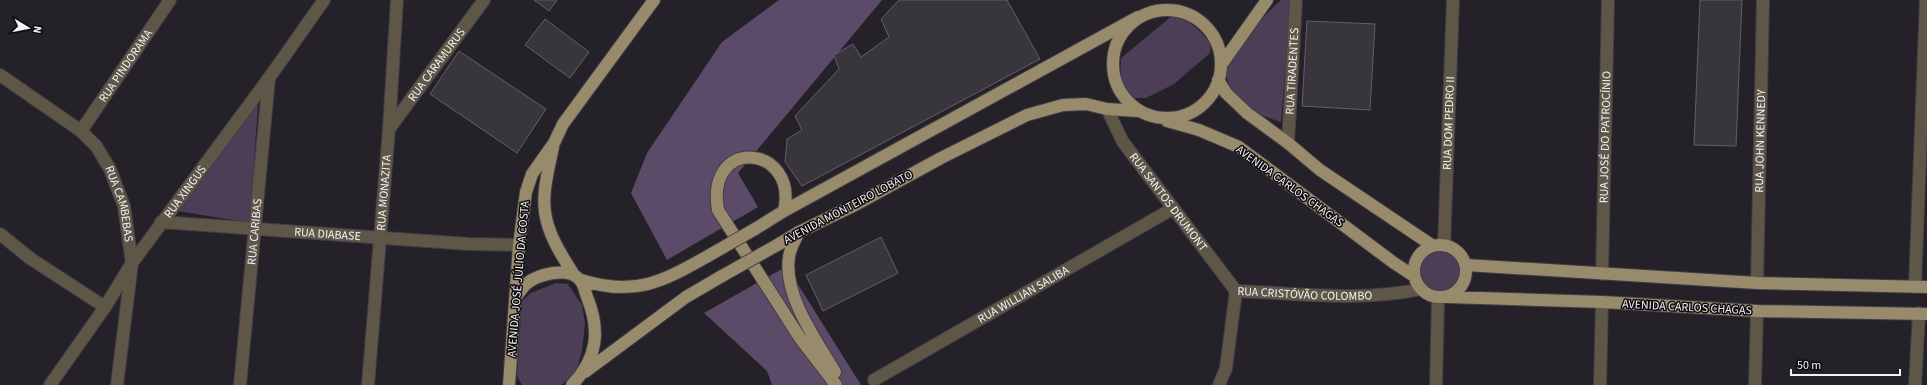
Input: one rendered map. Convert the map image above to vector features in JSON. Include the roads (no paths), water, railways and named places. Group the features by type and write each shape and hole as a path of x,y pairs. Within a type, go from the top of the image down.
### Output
{"main road":[{"name":"AVENIDA JOSÉ JÚLIO DA COSTA","path":"512,382 519,244 526,192 532,174 554,143 563,124 654,0"},
{"path":"1151,14 1174,0"},
{"path":"1221,65 1267,0"},
{"path":"516,296 527,284 546,274 556,272 599,286 645,286 676,274 784,211 1138,17 1165,10 1179,11 1193,16 1205,25 1214,37 1220,50 1221,65 1216,88 1201,107 1179,118 1154,118 1138,111 1125,99 1116,84 1113,67 1115,50 1128,26 1138,17"},
{"path":"1218,80 1226,93 1247,113 1288,143 1320,170 1438,246"},
{"name":"AVENIDA MONTEIRO LOBATO","path":"583,374 686,297 799,232 855,205 942,158 1027,115 1063,105 1086,104 1138,111"},
{"name":"AVENIDA CARLOS CHAGAS","path":"1154,118 1198,130 1239,146 1394,263 1414,276"},
{"name":"AVENIDA JOSÉ JÚLIO DA COSTA","path":"554,143 546,185 545,212 553,238 577,278 594,323 595,338 593,352 588,366 583,374"},
{"path":"784,211 787,198 779,173 772,164 758,159 744,158 734,161 724,168 718,180 716,196 718,210 800,338 836,385"},
{"path":"799,232 791,249 789,258 789,277 792,292 805,320 842,385"},
{"path":"1438,246 1450,246 1463,257 1466,265 1467,273 1461,288 1443,297 1425,294 1420,289 1414,276 1416,261 1425,249 1438,246"},
{"path":"1466,265 1757,283 1921,287"},
{"name":"AVENIDA CARLOS CHAGAS","path":"1443,297 1602,302 1757,311 1923,313"},
{"path":"572,385 583,374"}],"street":[{"name":"RUA PINDORAMA","path":"81,131 170,0"},
{"name":"RUA XINGUS","path":"50,385 161,222 269,78 324,0"},
{"name":"RUA MONAZITA","path":"368,385 390,129 397,0"},
{"name":"RUA CARAMURUS","path":"390,129 484,0"},
{"name":"RUA TIRADENTES","path":"1288,143 1296,0"},
{"name":"RUA DOM PEDRO II","path":"1438,246 1453,0"},
{"name":"RUA JOSÉ DO PATROCÍNIO","path":"1602,274 1608,0"},
{"name":"RUA JOHN KENNEDY","path":"1757,283 1763,0"},
{"path":"1921,287 1926,0"},
{"name":"RUA CAMBEBAS","path":"0,75 81,131 96,146 110,169 124,206 132,263 117,385"},
{"name":"RUA CARIBAS","path":"240,385 256,230 269,78"},
{"name":"RUA SANTOS DRUMONT","path":"1107,108 1123,142 1172,209 1236,291"},
{"name":"RUA WILLIAN SALIBA","path":"874,380 1172,209"},
{"name":"RUA DIABASE","path":"161,222 256,230 469,244 519,244"},
{"path":"0,234 31,259 105,306"},
{"name":"RUA CRISTÓVÃO COLOMBO","path":"1219,385 1226,368 1236,291 1361,296 1395,295 1420,289"},
{"path":"1436,385 1443,297"},
{"path":"1600,385 1602,302"},
{"path":"1755,385 1757,311"},
{"path":"1915,385 1923,313"}]}
